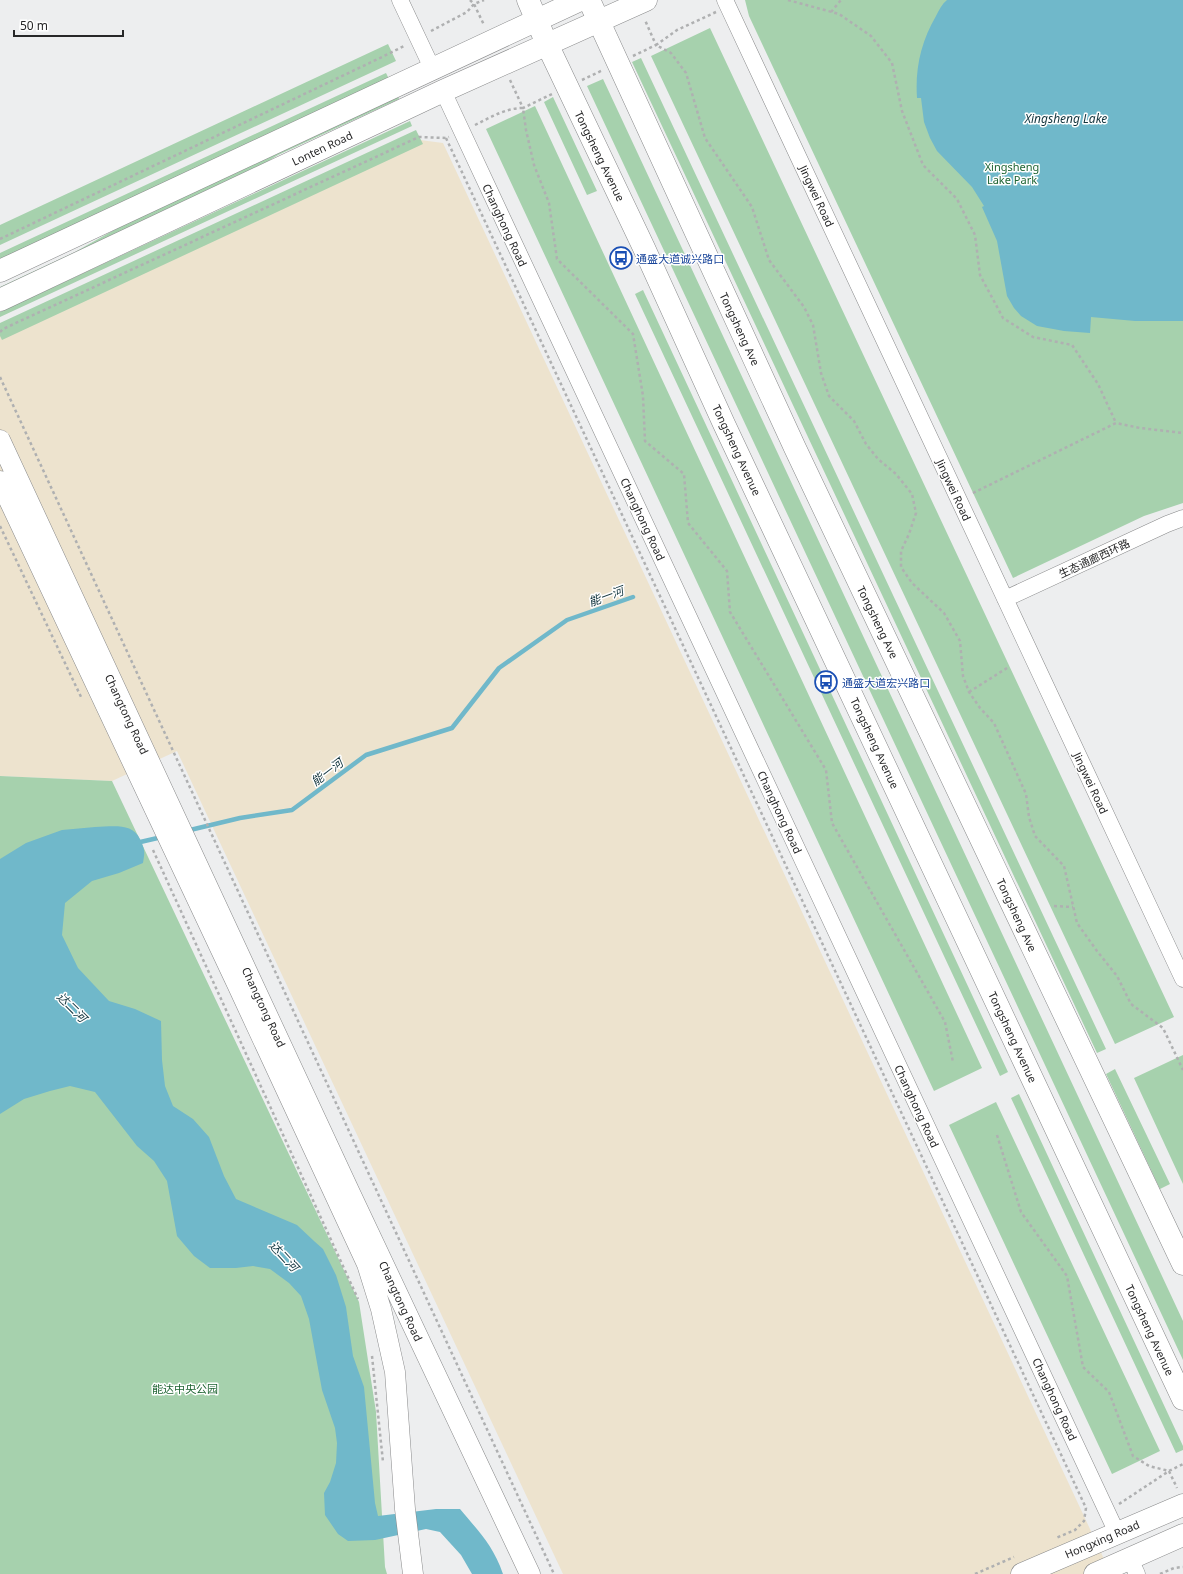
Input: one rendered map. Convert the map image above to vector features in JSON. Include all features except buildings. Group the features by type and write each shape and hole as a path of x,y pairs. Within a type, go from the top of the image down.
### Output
{"main road":[{"name":"Tongsheng Avenue","path":"528,0 547,44 644,248 724,424 1183,1399"},
{"path":"0,271 580,0"},
{"name":"Tongsheng Ave","path":"589,0 600,20 794,448 1183,1264"},
{"name":"Lonten Road","path":"0,300 443,91 646,0"},
{"name":"Hongxing Road","path":"1020,1564 1117,1533 1180,1497"},
{"path":"1095,1574 1133,1566 1183,1535"}],"street":[{"path":"400,0 432,68"},
{"name":"Jingwei Road","path":"723,5 1005,599 1183,979"},
{"name":"Changhong Road","path":"443,91 1117,1533"},
{"name":"Changtong Road","path":"0,440 341,1173 530,1574"},
{"name":"Changtong Road","path":"0,481 367,1264 381,1309 394,1372 405,1509 413,1574"},
{"name":"生态通廊西环路","path":"1005,599 1183,518"}],"path":[{"path":"470,0 474,4"},
{"path":"428,33 467,12 474,4 484,0"},
{"path":"788,0 839,14 871,36 892,63 902,111 923,165 957,199 975,235 980,275 1003,318 1033,337 1072,344 1098,384 1116,423"},
{"path":"831,12 841,0"},
{"path":"723,5 677,30 656,45 671,53 686,73 705,138 752,207 769,260 804,306 813,325 821,373 829,396 854,421 866,444 878,459 896,474 912,494 916,513 901,551 901,567 912,582 944,613 960,641 963,676 969,692 980,708 994,723 1026,794 1029,817 1036,836 1064,866 1077,923 1097,952 1117,976 1131,1004 1163,1028 1183,1070"},
{"path":"0,239 408,43"},
{"path":"473,126 514,108 523,108 526,130 534,165 549,203 557,259 632,334 643,396 645,441 684,474 688,523 727,571 730,612 826,770 832,823 945,1022 953,1062"},
{"path":"0,332 2,329 419,137 446,138 453,135"},
{"path":"446,138 1086,1508 1084,1521"},
{"path":"0,377 554,1574"},
{"path":"970,494 1116,423 1140,428 1183,433"},
{"path":"0,526 85,706"},
{"path":"969,692 1007,668"},
{"path":"159,863 360,1301"},
{"path":"1054,906 1073,907"},
{"path":"997,1136 1021,1212 1067,1276 1083,1367 1109,1392 1133,1456 1149,1466 1169,1471"},
{"path":"371,1350 374,1364 383,1467"},
{"path":"1053,1539 1074,1530 1084,1521 1125,1501 1169,1471 1183,1464"},
{"path":"1169,1471 1180,1497"},
{"path":"975,1574 1020,1564"},
{"path":"1160,1574 1174,1568 1183,1567"}],"shaded area":[{"path":"420,140 443,143 1111,1574 563,1574 177,751 112,781 0,776 0,336 4,331"}],"green space":[{"name":"Xingsheng Lake Park","path":"745,0 1183,0 1183,503 1144,516 1013,578 749,16"},
{"path":"710,28 1174,1017 1115,1044 651,56"},
{"path":"388,44 396,61 0,245 0,225"},
{"path":"641,58 1106,1049 1097,1053 632,62"},
{"path":"386,73 389,79 0,261 0,253"},
{"path":"603,79 1183,1321 1183,1360 587,86"},
{"path":"397,94 399,99 278,155 223,190 0,294 0,287 75,252 146,212"},
{"path":"553,97 597,191 587,195 544,102"},
{"path":"535,106 982,1068 934,1091 486,129"},
{"path":"410,121 412,126 0,317 0,312"},
{"path":"416,130 423,144 2,340 0,336 0,323"},
{"path":"643,290 1008,1072 1000,1076 635,294"},
{"name":"能达中央公园","path":"0,776 112,781 359,1302 376,1412 385,1567 387,1574 0,1574"},
{"path":"1183,1055 1183,1184 1134,1078"},
{"path":"1115,1069 1170,1184 1160,1189 1106,1074"},
{"path":"1019,1094 1183,1446 1183,1450 1176,1453 1011,1098"},
{"path":"996,1102 1160,1451 1112,1474 949,1125"}],"water":[{"name":"Xingsheng Lake","path":"947,0 1183,0 1183,321 1135,321 1091,317 1090,333 1064,331 1037,326 1021,316 1014,308 1007,296 997,241 982,207 984,206 972,187 937,151 924,122 921,98 917,98 918,66 923,45 938,12"},
{"name":"达二河","path":"114,826 132,830 140,839 144,848 144,856 143,863 119,873 92,881 65,903 62,935 78,968 109,1001 135,1009 161,1021 162,1060 165,1086 173,1106 193,1119 209,1137 224,1176 236,1199 297,1225 323,1249 336,1275 346,1307 353,1356 364,1387 375,1503 378,1516 436,1509 460,1509 490,1547 503,1574 472,1574 461,1555 440,1532 426,1529 375,1540 348,1541 338,1534 325,1515 324,1493 330,1482 336,1463 337,1443 335,1428 322,1390 309,1319 301,1296 289,1283 270,1269 253,1266 236,1268 210,1268 194,1256 177,1236 167,1181 154,1161 137,1146 95,1092 70,1086 24,1099 0,1114 0,859 26,843 62,830"}],"waterway":[{"name":"能一河","path":"186,831 240,818 292,810 366,755 452,728 499,668 567,620 633,597"},
{"name":"能一河","path":"136,843 162,837"}],"place":[{"name":"通盛大道诚兴路口","path":"621,258"},
{"name":"通盛大道宏兴路口","path":"826,682"}]}
